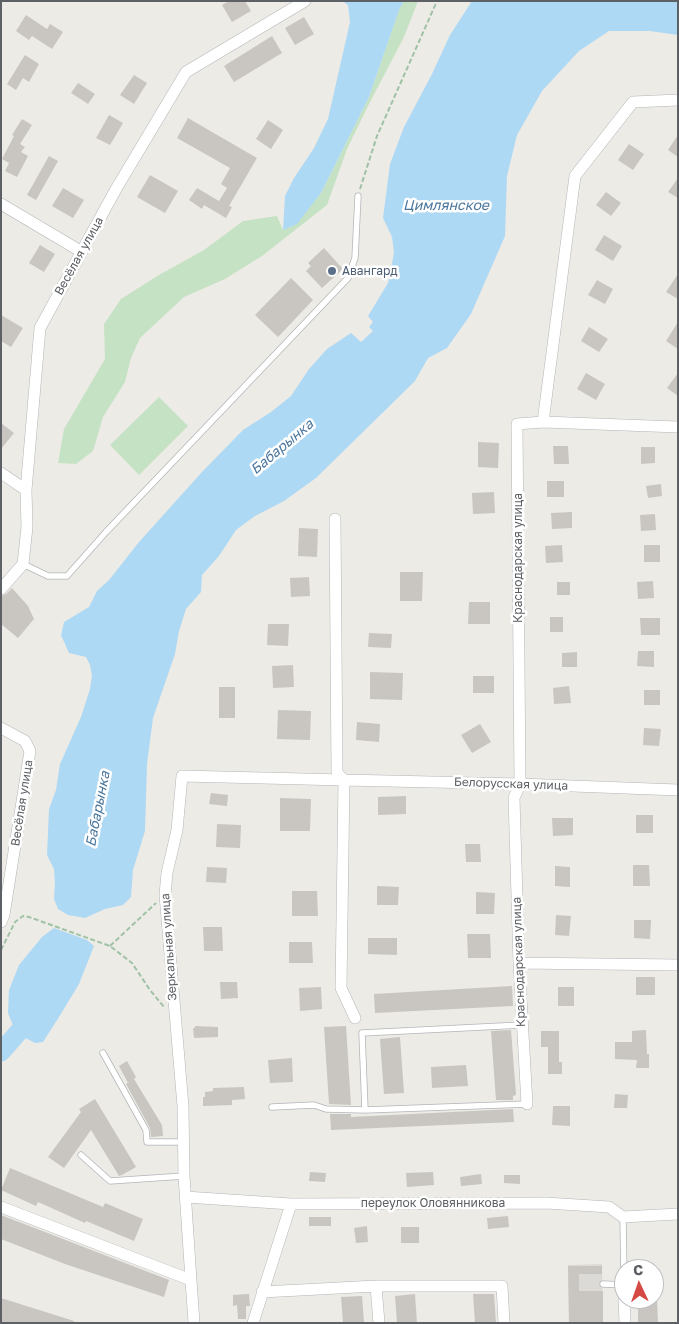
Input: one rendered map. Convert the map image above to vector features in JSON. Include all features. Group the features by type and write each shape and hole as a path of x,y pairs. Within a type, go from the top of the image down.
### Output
{"street":[{"name":"Весёлая улица","path":"23,564 28,527 26,490 40,328 116,189 186,72 305,1"},
{"path":"678,100 634,102 575,176 543,422 678,426"},
{"path":"1,204 82,252"},
{"name":"Краснодарская улица","path":"527,1104 519,963 514,798 520,784 517,424 543,422"},
{"path":"1,474 26,490"},
{"path":"335,519 337,773 344,780 342,988 355,1018"},
{"path":"1,589 23,564"},
{"name":"Весёлая улица","path":"1,728 25,740 30,751 4,915 1,922"},
{"name":"Зеркальная улица","path":"194,1323 185,1198 183,1106 174,1020 165,895 167,873 177,830 182,776 344,780"},
{"name":"Белорусская улица","path":"344,780 678,790"},
{"path":"519,963 678,964"},
{"name":"переулок Оловянникова","path":"185,1198 291,1204 546,1203 610,1207 623,1217 678,1214"},
{"path":"253,1323 291,1204"},
{"path":"1,1207 191,1280"},
{"path":"262,1292 376,1286 502,1286 504,1323"},
{"path":"376,1286 379,1323"},
{"path":"624,1309 625,1323"}],"lane":[{"path":"23,564 48,576 67,576 106,532 348,278 355,258 358,196"},
{"path":"365,1110 362,1033 522,1025"},
{"path":"103,1053 146,1130 148,1142 183,1142"},
{"path":"272,1107 314,1105 326,1110 365,1110 527,1104"},
{"path":"81,1154 110,1181 184,1176"},
{"path":"623,1217 624,1259"},
{"path":"603,1284 614,1285"}],"path":[{"path":"358,196 377,136 437,1"},
{"path":"110,946 165,895"},
{"path":"1,950 15,922 23,916 110,946 132,963 150,990 174,1020"}],"shaded area":[{"path":"602,1264 603,1323 569,1323 568,1265"}],"green space":[{"path":"404,1 418,1 404,37 347,149 327,205 262,256 225,279 184,297 140,338 131,358 125,382 103,417 93,451 76,464 58,463 64,429 105,359 104,324 121,299 204,250 243,221 277,216 283,230 321,193 369,97 399,9"},
{"path":"159,397 188,426 139,475 110,445"}],"water":[{"path":"342,1 404,1 399,10 369,97 321,193 297,224 283,230 285,196 294,178 314,148 328,119 350,22 348,5"},
{"name":"Цимлянское","path":"472,1 678,1 678,35 650,31 609,31 579,51 542,91 517,135 507,176 505,236 471,314 447,348 428,358 415,381 316,478 284,501 255,516 236,530 219,556 202,575 201,592 186,609 179,631 175,654 153,718 147,764 145,831 133,870 131,897 123,905 105,909 85,918 68,915 58,909 54,899 54,869 47,855 49,809 56,790 60,764 81,717 92,676 86,657 69,653 61,635 64,622 89,607 97,591 109,580 139,542 202,472 243,430 291,396 309,369 327,349 351,333 361,342 373,331 369,327 373,322 368,316 388,283 394,253 392,237 383,218 390,164 404,127 450,35"},
{"path":"54,928 87,940 94,946 79,984 59,1017 43,1042 35,1043 16,1033 8,1013 9,990 19,965 42,937"}],"building":[{"path":"229,1 245,1 251,11 232,22 222,5"},
{"path":"26,15 47,29 50,24 63,32 52,49 32,36 29,40 16,31"},
{"path":"304,17 314,34 295,45 285,28"},
{"path":"272,36 282,53 234,82 224,66"},
{"path":"25,55 39,64 29,82 23,78 16,90 7,84"},
{"path":"134,75 147,83 134,104 120,95"},
{"path":"78,83 95,94 88,104 71,93"},
{"path":"109,115 123,123 110,145 96,138"},
{"path":"188,118 257,158 229,206 232,207 226,218 204,205 202,209 189,200 197,188 219,201 227,188 221,184 230,168 177,138"},
{"path":"22,119 32,125 20,144 25,147 21,152 28,156 17,177 5,171 9,163 2,159 14,136 12,135"},
{"path":"268,120 283,130 271,149 256,139"},
{"path":"678,135 678,157 668,150"},
{"path":"629,144 644,154 633,170 618,160"},
{"path":"49,156 58,161 36,200 27,195"},
{"path":"150,175 178,191 165,213 137,197"},
{"path":"678,178 678,198 668,192"},
{"path":"63,188 84,200 73,218 52,206"},
{"path":"606,192 621,203 611,216 596,205"},
{"path":"604,235 622,246 613,261 595,250"},
{"path":"40,245 55,254 44,272 29,263"},
{"path":"324,248 343,269 322,288 306,271 311,266 308,263"},
{"path":"678,274 678,299 666,292"},
{"path":"291,278 313,300 278,337 255,315"},
{"path":"597,280 613,289 605,304 588,295"},
{"path":"1,315 23,328 11,347 1,341"},
{"path":"678,322 678,349 666,341"},
{"path":"589,327 608,339 599,352 581,341"},
{"path":"586,373 605,384 596,400 577,389"},
{"path":"678,373 678,396 667,388"},
{"path":"1,423 14,433 1,449"},
{"path":"478,442 499,443 498,468 478,467"},
{"path":"553,446 568,446 569,464 554,464"},
{"path":"641,447 655,447 655,463 641,464"},
{"path":"547,481 564,481 564,497 547,497"},
{"path":"661,484 662,496 648,498 646,486"},
{"path":"494,492 495,513 473,514 472,493"},
{"path":"572,512 572,528 552,529 551,513"},
{"path":"655,514 656,530 641,531 640,515"},
{"path":"299,528 318,529 317,557 298,556"},
{"path":"562,545 563,562 546,563 545,546"},
{"path":"644,545 660,545 660,562 644,562"},
{"path":"400,572 423,572 422,601 400,601"},
{"path":"309,577 310,596 291,597 290,578"},
{"path":"653,581 654,598 638,599 637,582"},
{"path":"557,582 570,582 570,595 557,595"},
{"path":"12,588 28,606 34,619 18,638 1,624 1,596"},
{"path":"469,602 490,602 490,624 468,624"},
{"path":"550,617 563,617 563,632 550,632"},
{"path":"640,618 660,618 660,635 641,635"},
{"path":"268,624 289,624 288,646 267,645"},
{"path":"369,633 392,634 391,648 368,647"},
{"path":"638,651 654,651 654,667 637,666"},
{"path":"577,652 577,667 562,667 562,653"},
{"path":"293,665 294,687 273,688 272,666"},
{"path":"370,672 403,673 402,700 370,699"},
{"path":"473,676 494,676 494,693 473,693"},
{"path":"569,686 571,703 554,704 553,688"},
{"path":"219,687 235,687 235,718 219,718"},
{"path":"644,690 660,690 660,705 644,705"},
{"path":"278,710 311,711 310,740 277,739"},
{"path":"357,722 380,724 379,742 356,740"},
{"path":"480,724 491,742 472,753 461,735"},
{"path":"644,728 661,729 659,746 643,745"},
{"path":"211,793 228,795 227,806 209,804"},
{"path":"406,796 406,814 378,815 378,797"},
{"path":"280,798 311,799 310,831 280,831"},
{"path":"636,815 653,815 653,833 636,833"},
{"path":"552,818 573,818 573,835 553,836"},
{"path":"217,824 241,825 240,848 216,847"},
{"path":"465,844 480,844 481,862 466,862"},
{"path":"633,865 649,865 650,886 633,886"},
{"path":"555,866 570,867 570,887 555,886"},
{"path":"207,867 227,868 226,883 206,882"},
{"path":"377,886 399,887 398,905 377,905"},
{"path":"292,891 317,891 318,916 292,916"},
{"path":"476,892 495,893 494,914 476,914"},
{"path":"556,915 571,916 569,936 555,935"},
{"path":"634,920 651,920 650,939 634,938"},
{"path":"203,927 222,927 223,951 204,951"},
{"path":"467,934 490,934 491,958 468,958"},
{"path":"368,938 397,938 397,955 368,954"},
{"path":"289,942 312,942 313,963 289,963"},
{"path":"636,977 655,977 655,995 636,995"},
{"path":"220,982 237,982 238,998 221,999"},
{"path":"512,986 513,1006 375,1013 374,994"},
{"path":"321,987 322,1009 300,1011 299,988"},
{"path":"558,987 574,987 574,1006 558,1006"},
{"path":"195,1026 218,1027 218,1037 194,1038 193,1028"},
{"path":"346,1026 351,1105 329,1104 324,1027"},
{"path":"511,1030 516,1095 513,1096 513,1100 496,1100 491,1031"},
{"path":"646,1030 649,1068 636,1068 637,1060 615,1059 615,1042 632,1042 632,1031"},
{"path":"541,1031 559,1031 559,1062 562,1062 562,1074 548,1074 548,1047 541,1047"},
{"path":"400,1037 404,1093 384,1094 380,1039"},
{"path":"292,1058 293,1082 270,1083 268,1060"},
{"path":"127,1061 136,1077 134,1079 162,1125 163,1136 151,1137 150,1128 126,1084 128,1083 119,1066"},
{"path":"466,1065 468,1086 432,1088 431,1067"},
{"path":"244,1087 245,1099 232,1100 232,1105 203,1106 205,1092 213,1091 213,1088"},
{"path":"615,1094 628,1095 627,1108 614,1108"},
{"path":"95,1099 136,1167 119,1176 91,1130 64,1168 48,1157 81,1112 79,1109"},
{"path":"553,1106 570,1106 570,1126 552,1125"},
{"path":"513,1109 514,1122 331,1130 330,1114 351,1114 351,1117"},
{"path":"10,1168 103,1207 105,1203 143,1219 134,1241 86,1221 85,1223 38,1202 36,1206 1,1190"},
{"path":"310,1172 326,1173 325,1182 309,1181"},
{"path":"433,1172 434,1185 407,1187 406,1173"},
{"path":"481,1174 482,1184 461,1186 460,1177"},
{"path":"504,1175 520,1175 520,1184 504,1183"},
{"path":"1,1215 169,1280 164,1297 65,1264 1,1239"},
{"path":"508,1216 509,1227 488,1229 487,1218"},
{"path":"309,1217 331,1217 331,1226 309,1226"},
{"path":"367,1226 368,1242 356,1243 354,1228"},
{"path":"401,1227 419,1227 419,1243 401,1243"},
{"path":"568,1266 602,1266 602,1274 579,1274 579,1291 603,1291 603,1323 569,1323"},
{"path":"249,1294 250,1306 246,1306 246,1319 238,1319 237,1305 233,1306 233,1295"},
{"path":"415,1294 417,1323 397,1323 395,1296"},
{"path":"473,1294 494,1294 496,1323 475,1323"},
{"path":"362,1296 364,1323 343,1323 341,1297"},
{"path":"1,1298 74,1321 74,1323 1,1323"},
{"path":"638,1309 657,1309 658,1323 638,1323"}],"waterway":[{"name":"Бабарынка","path":"1,1052 23,1027 31,1014"}],"place":[{"name":"Авангард","path":"332,271"}]}
